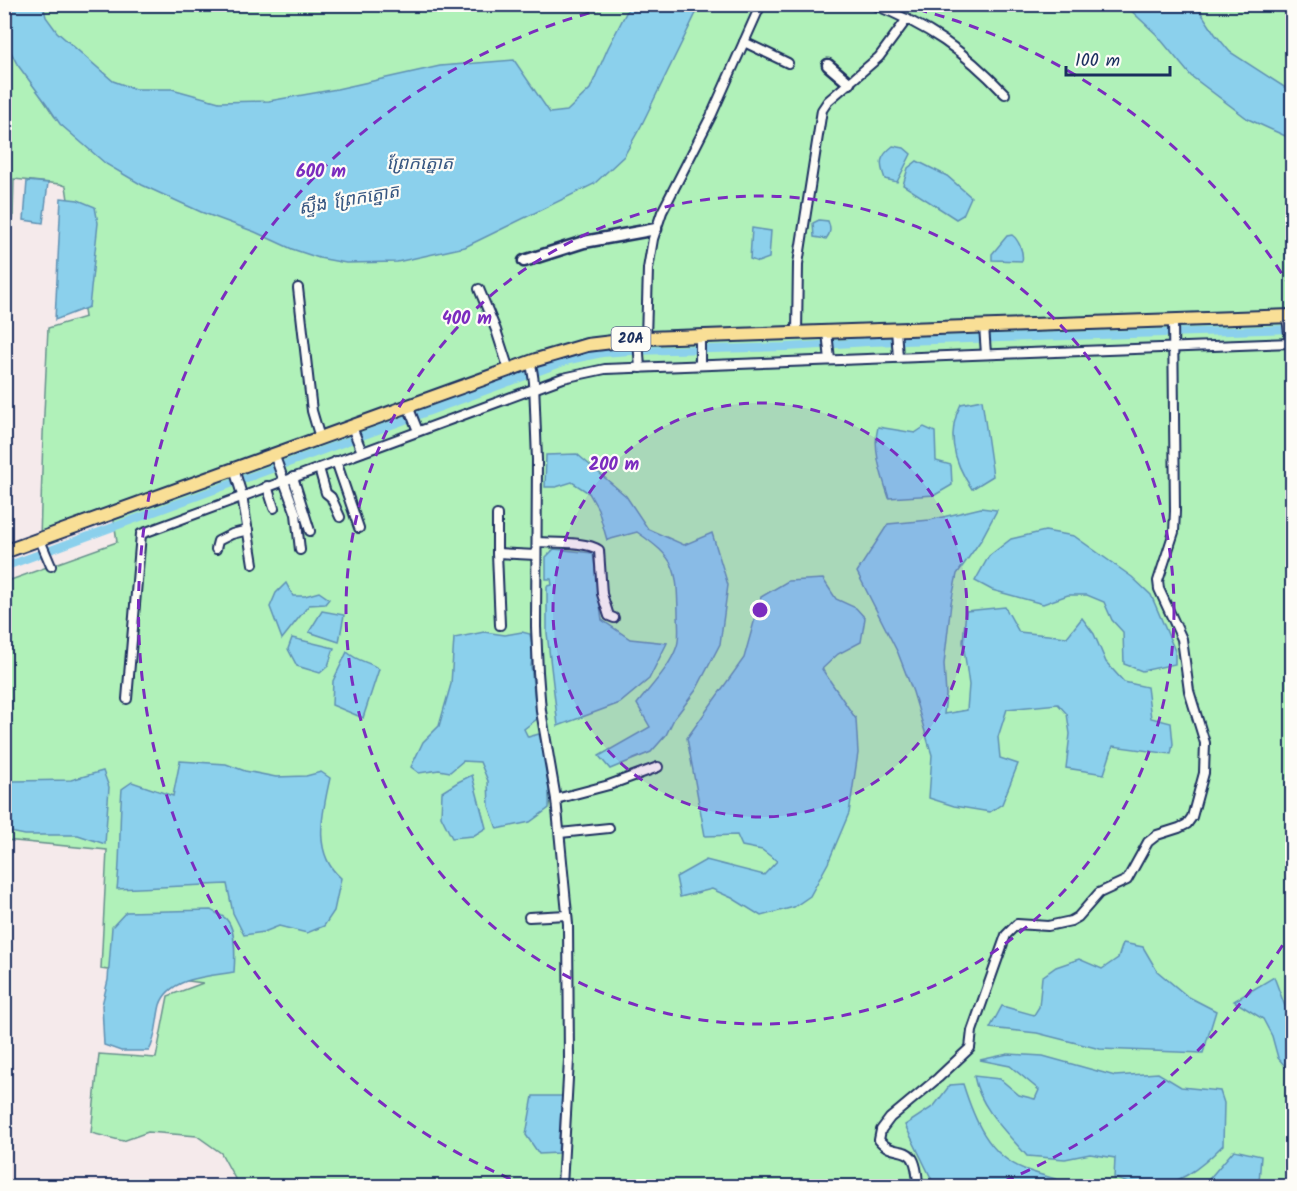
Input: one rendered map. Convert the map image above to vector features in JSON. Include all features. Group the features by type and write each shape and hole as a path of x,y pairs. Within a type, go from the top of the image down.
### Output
{"main road":[{"name":"20A","path":"4,552 42,543 276,459 320,438 354,431 408,406 509,370 531,366 587,345 642,338 700,340 827,332 896,335 984,326 1173,326 1289,320"}],"street":[{"path":"640,368 648,269 656,229 669,194 690,160 761,4"},
{"path":"872,4 907,19 950,43 977,65 1005,94"},
{"path":"797,333 798,262 820,117 828,101 879,57 907,19"},
{"path":"744,42 788,63"},
{"path":"828,65 849,83"},
{"path":"524,261 584,242 656,229"},
{"path":"298,288 312,411 320,438"},
{"path":"479,289 509,370"},
{"path":"127,699 141,534 242,493 319,468 534,385 605,369 700,362 830,360 897,354 986,354 1291,341 1289,320"},
{"path":"984,326 986,354"},
{"path":"918,1186 918,1172 911,1155 882,1144 879,1135 890,1118 970,1048 972,1031 1006,935 1017,924 1048,926 1071,921 1078,917 1099,893 1126,880 1148,842 1158,835 1187,824 1196,808 1206,764 1205,743 1189,691 1182,639 1159,589 1158,581 1174,532 1173,326"},
{"path":"827,332 830,360"},
{"path":"896,335 897,354"},
{"path":"700,340 700,362"},
{"path":"531,366 534,385 538,672 541,711 560,833 570,982 569,1060 562,1186"},
{"path":"408,406 418,431"},
{"path":"354,431 361,450"},
{"path":"276,459 287,477 310,531"},
{"path":"336,461 359,528"},
{"path":"319,468 326,494 331,497 340,517"},
{"path":"235,474 242,493 253,564"},
{"path":"287,477 296,514 300,550"},
{"path":"267,486 274,508"},
{"path":"497,515 500,625"},
{"path":"216,549 218,541 248,530"},
{"path":"537,542 595,547 599,550 604,607 609,616 614,618"},
{"path":"42,543 50,562"},
{"path":"497,553 536,555"},
{"path":"556,799 609,785 658,767"},
{"path":"560,833 609,828"},
{"path":"529,917 567,915"}],"green space":[{"path":"40,5 1292,5 1292,1186 239,1186 221,1153 197,1136 148,1132 123,1141 91,1133 99,1054 156,1058 168,996 203,983 101,969 107,850 5,840 5,582 117,542 113,514 40,540 48,328 85,317 66,186 14,179 13,218 5,217 4,40 55,117"}],"water":[{"name":"ព្រែកត្នោត","path":"4,5 43,5 46,17 57,32 113,81 135,89 172,89 219,102 269,101 337,89 440,66 514,60 550,113 567,111 590,89 630,5 700,5 624,156 594,184 465,247 397,262 346,263 319,258 292,249 255,232 201,212 142,185 106,164 60,124 17,64 5,40"},
{"path":"1125,5 1196,5 1230,52 1292,92 1292,139 1248,119 1191,76 1156,34"},
{"path":"893,146 904,148 911,154 897,182 885,179 881,164 885,154"},
{"path":"917,161 947,176 971,197 963,215 956,219 903,185 908,168"},
{"path":"27,181 48,183 43,223 24,220"},
{"path":"61,198 78,200 95,207 98,223 89,307 55,320"},
{"path":"819,220 828,221 830,233 826,239 814,237 813,223"},
{"path":"752,228 771,231 769,258 758,262 750,259"},
{"path":"1012,235 1020,247 1022,261 992,260 992,254 1007,236"},
{"path":"982,400 993,476 972,489 961,469 954,448 954,426 961,404"},
{"path":"878,427 915,433 924,427 935,432 936,461 951,465 952,485 935,495 889,498 877,454"},
{"path":"577,454 626,496 648,529 684,545 712,533 728,585 720,644 696,690 674,719 666,735 651,752 610,769 599,756 650,727 637,704 665,669 677,646 679,630 677,585 672,565 667,557 637,532 607,540 598,509 589,493 572,482 556,487 545,487 546,455"},
{"path":"981,508 997,510 981,540 957,574 944,664 946,695 944,714 967,710 969,685 963,642 966,611 1005,607 1019,632 1067,637 1082,618 1094,634 1106,662 1124,682 1147,687 1151,718 1171,723 1173,744 1171,754 1113,746 1104,774 1066,768 1070,734 1067,714 1058,704 1007,709 998,737 1000,758 1018,764 1002,804 990,812 954,806 929,798 932,755 913,692 898,653 857,572 888,524 930,520"},
{"path":"1045,531 1074,536 1132,577 1151,595 1175,651 1175,664 1142,671 1124,664 1123,632 1112,620 1104,602 1087,595 1068,595 1043,604 992,590 975,581 989,556 1011,539"},
{"path":"554,549 593,553 602,620 630,639 667,643 649,679 620,703 558,726 547,633 547,586 552,585 551,579 546,579 546,557"},
{"path":"823,579 836,599 856,608 865,618 861,642 838,654 822,669 856,719 858,753 849,813 828,863 810,896 794,907 761,916 712,889 680,897 676,877 706,860 764,875 777,861 762,850 742,846 737,835 705,836 687,738 744,658 761,597 788,581"},
{"path":"286,583 293,596 305,596 319,592 329,599 325,604 309,605 282,639 270,607 276,593"},
{"path":"322,611 344,615 339,642 309,632"},
{"path":"484,632 505,635 522,632 530,634 537,719 524,729 528,737 539,734 546,762 549,789 549,808 530,822 497,829 489,806 488,781 480,762 463,761 450,772 439,770 419,773 411,767 423,742 439,726 451,684 454,638"},
{"path":"292,638 334,648 328,666 320,673 297,666 288,649"},
{"path":"347,652 379,669 363,718 332,705 333,681"},
{"path":"180,761 226,764 245,771 276,777 306,776 321,772 330,778 322,818 322,844 332,868 341,878 334,911 324,926 307,933 279,926 264,932 244,935 233,913 227,884 117,889 122,789 132,782 173,796"},
{"path":"103,771 109,787 105,844 78,835 25,835 5,831 5,783 71,780"},
{"path":"472,775 486,828 473,836 452,838 441,816 442,792"},
{"path":"211,910 226,919 230,925 234,945 234,972 191,980 172,989 160,1005 155,1034 149,1051 121,1051 104,1045 102,1005 108,980 112,927 126,912"},
{"path":"1123,943 1143,947 1157,971 1187,996 1216,1011 1203,1053 1100,1049 1037,1033 990,1028 1002,1006 1034,1015 1039,1007 1042,977 1056,967 1079,959 1102,969 1118,958"},
{"path":"1274,977 1292,1025 1292,1074 1278,1058 1272,1036 1263,1019 1234,1001"},
{"path":"1008,1054 1043,1056 1115,1076 1158,1073 1181,1087 1220,1091 1224,1103 1223,1145 1187,1175 1176,1181 1154,1186 1135,1185 1114,1178 1115,1158 1090,1154 1065,1159 1027,1156 988,1109 977,1088 974,1076 1000,1079 1019,1095 1035,1099 1039,1090 1010,1066 980,1060"},
{"path":"963,1084 978,1123 1001,1155 1024,1169 1078,1186 935,1186 905,1125 934,1106 950,1085"},
{"path":"533,1096 562,1096 558,1153 539,1154 526,1135"},
{"path":"1234,1150 1261,1156 1259,1182 1256,1186 1203,1186"}],"waterway":[{"path":"4,567 569,360 602,353 1292,329"}],"water label":[{"name":"ស្ទឹង ព្រែកត្នោត","path":"349,201"}]}
